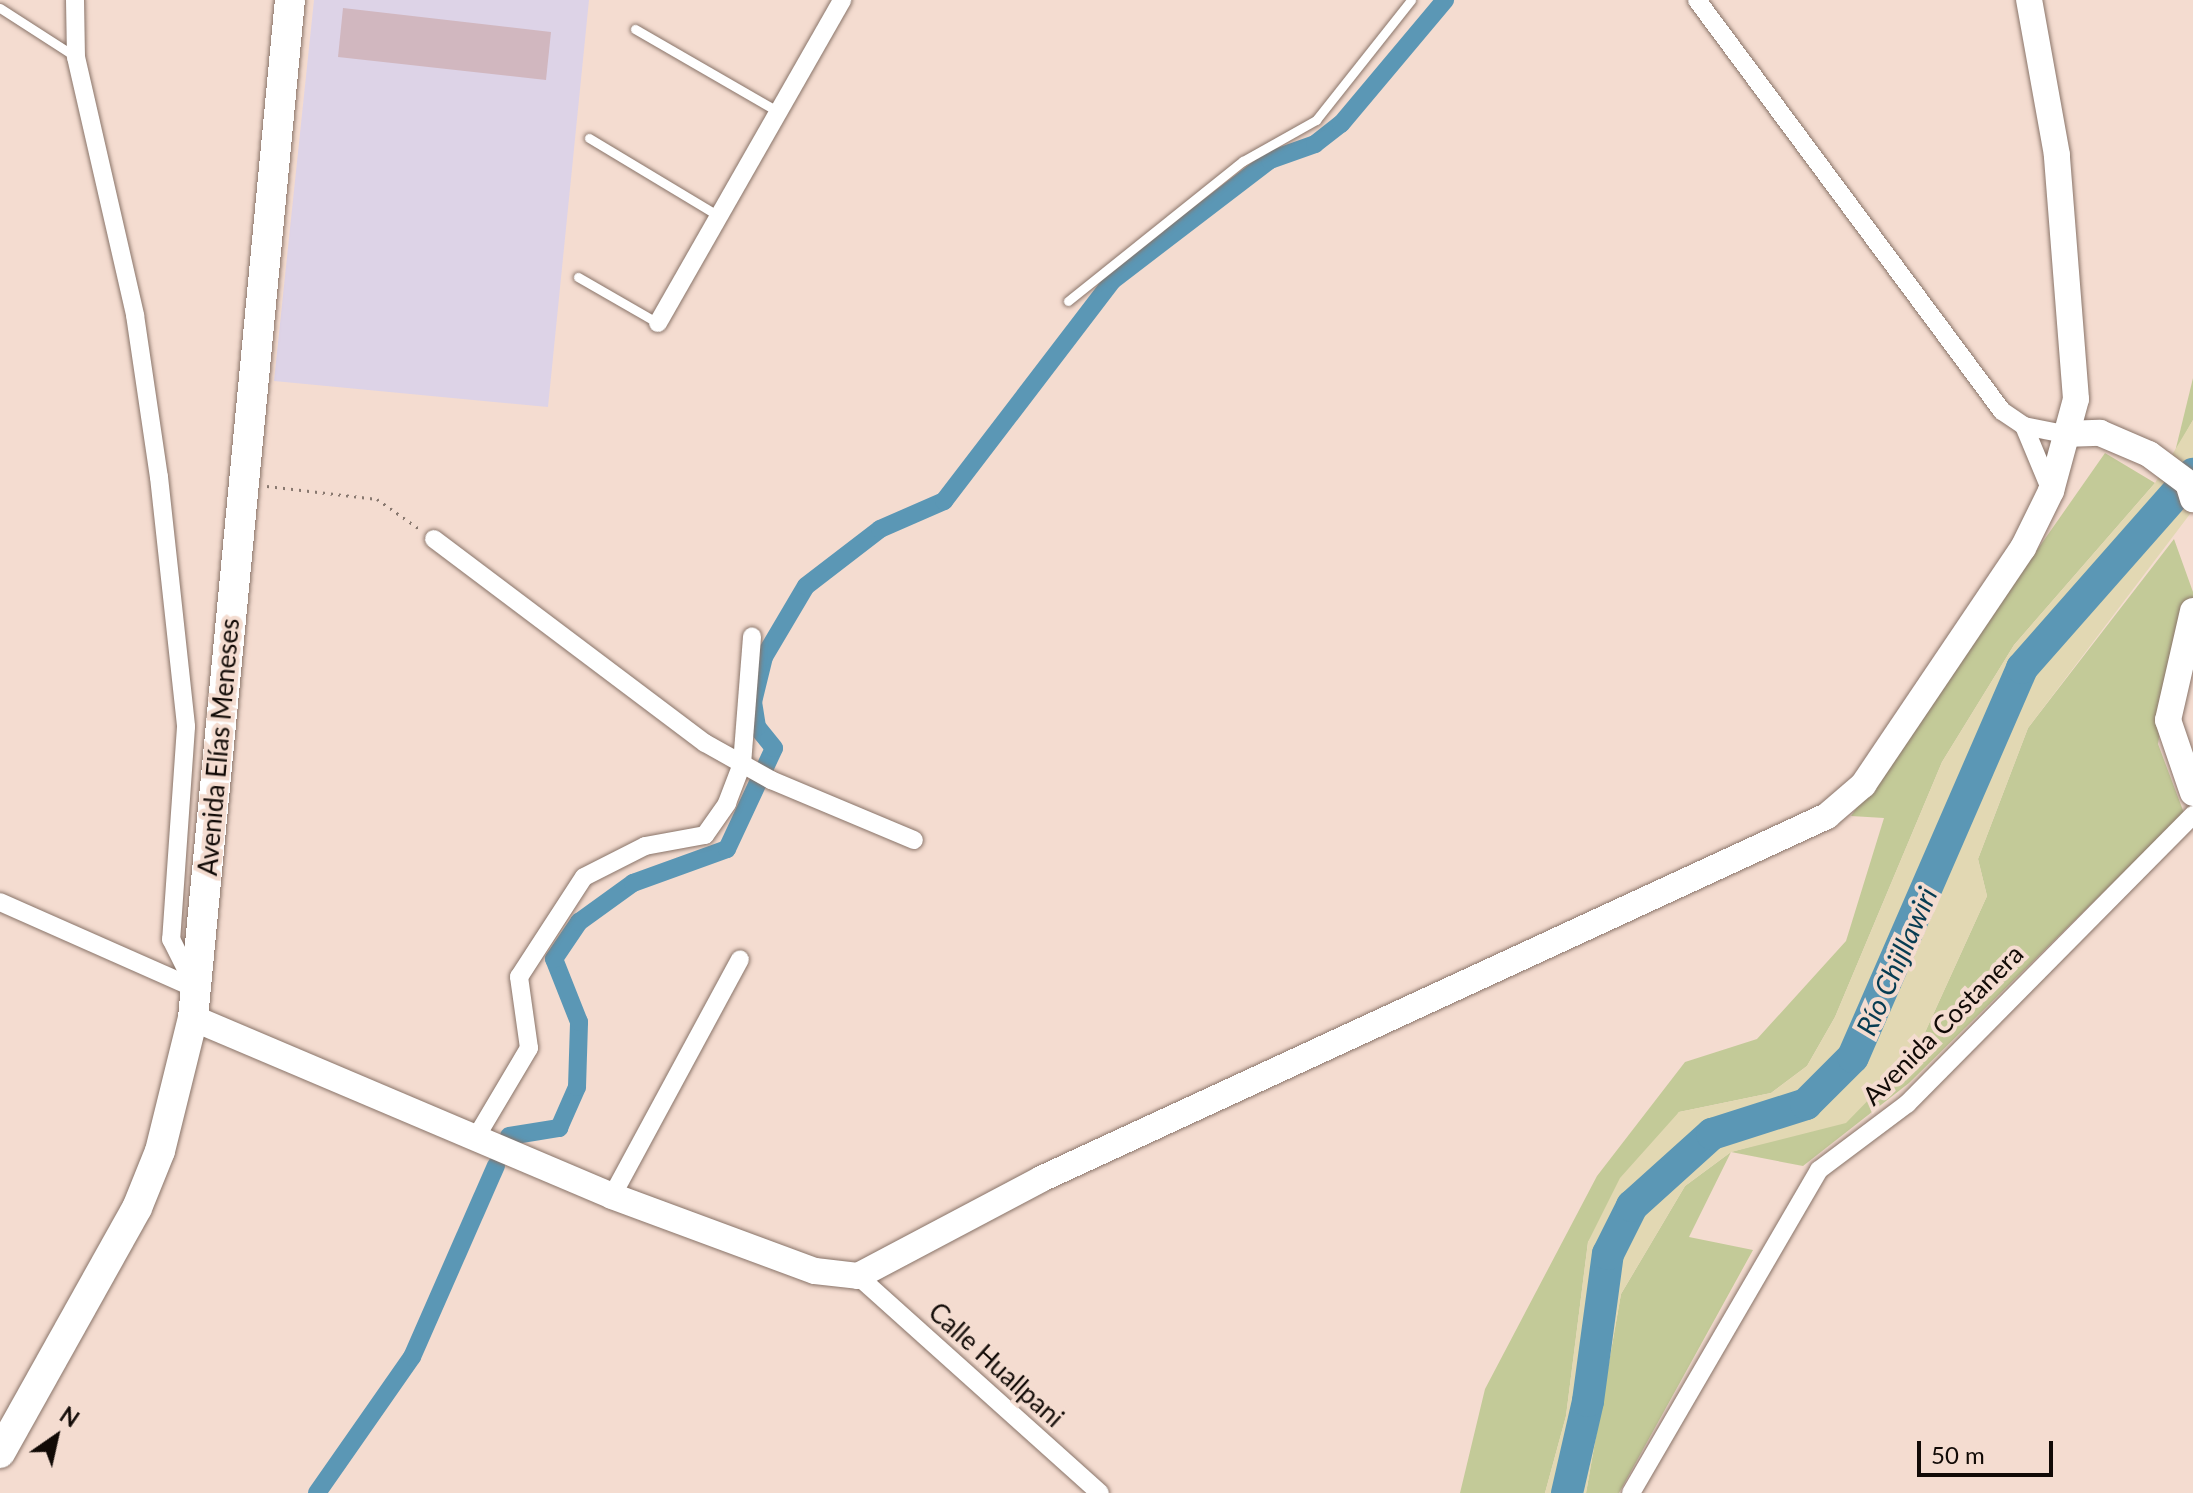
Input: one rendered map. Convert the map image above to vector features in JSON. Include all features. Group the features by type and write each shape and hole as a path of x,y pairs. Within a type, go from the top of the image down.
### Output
{"main road":[{"name":"Avenida Elías Meneses","path":"0,1453 137,1208 160,1151 194,1004 290,0"}],"street":[{"path":"75,0 76,57 135,315 159,477 186,727 171,939 194,1004"},
{"path":"658,323 842,0"},
{"path":"1697,0 2002,411 2024,426 2064,434 2100,433 2149,454 2188,483 2193,499"},
{"path":"0,902 194,1004 475,1139 612,1196 815,1271 858,1276 1041,1179 1827,816 1863,785 2023,548 2051,491 2064,434 2076,399 2057,155 2029,0"},
{"path":"2024,426 2051,491"},
{"path":"434,539 747,767 914,840"},
{"path":"2193,611 2190,646 2168,720 2193,793"},
{"path":"475,1139 529,1048 519,977 584,877 645,846 705,835 747,767 752,636"},
{"name":"Avenida Costanera","path":"1631,1493 1819,1170 1907,1104 2193,815"},
{"path":"612,1196 740,959"},
{"name":"Calle Huallpani","path":"858,1276 1100,1493"}],"lane":[{"path":"1068,301 1243,161 1316,120 1411,0"},
{"path":"0,8 76,57"},
{"path":"635,29 779,112"},
{"path":"589,138 719,216"},
{"path":"578,277 658,323"}],"path":[{"path":"244,482 377,499 434,539"}],"shaded area":[{"path":"314,0 589,0 548,407 274,381"}],"green space":[{"path":"2193,378 2193,420 2175,452"},
{"path":"2105,453 2155,483 2014,645 1942,762 1835,1017 1807,1066 1771,1093 1679,1112 1588,1242 1566,1416 1545,1493 1460,1493 1485,1389 1597,1176 1685,1062 1757,1039 1846,941 1884,818 1851,816"},
{"path":"2174,539 2193,592 2193,619 2170,671 2158,744 2184,813 1909,1083 1803,1166 1731,1152 1767,1142 1917,1050 1987,896 1978,859 2028,728"},
{"path":"1731,1152 1689,1237 1753,1250 1619,1493 1586,1493 1621,1294 1685,1186"}],"sand":[{"name":"Río Chijllawiri","path":"2193,420 2193,510 2028,728 1978,859 1987,896 1917,1050 1846,1123 1731,1152 1685,1186 1621,1294 1586,1493 1545,1493 1566,1416 1588,1242 1620,1178 1679,1112 1771,1093 1807,1066 1835,1017 1942,762 2014,645 2155,483"}],"building":[{"path":"343,8 551,32 546,80 338,57"}],"waterway":[{"path":"509,1136 559,1128 577,1087 579,1022 554,959 579,922 633,883 727,849 774,748 757,727 753,702 764,657 806,586 880,529 944,501 1113,280 1270,160 1315,144 1341,124 1445,0"},
{"name":"Río Chijllawiri","path":"1567,1493 1588,1401 1608,1254 1632,1206 1712,1134 1806,1104 1853,1057 2022,668 2193,474"},
{"path":"317,1493 412,1357 496,1166"}]}
